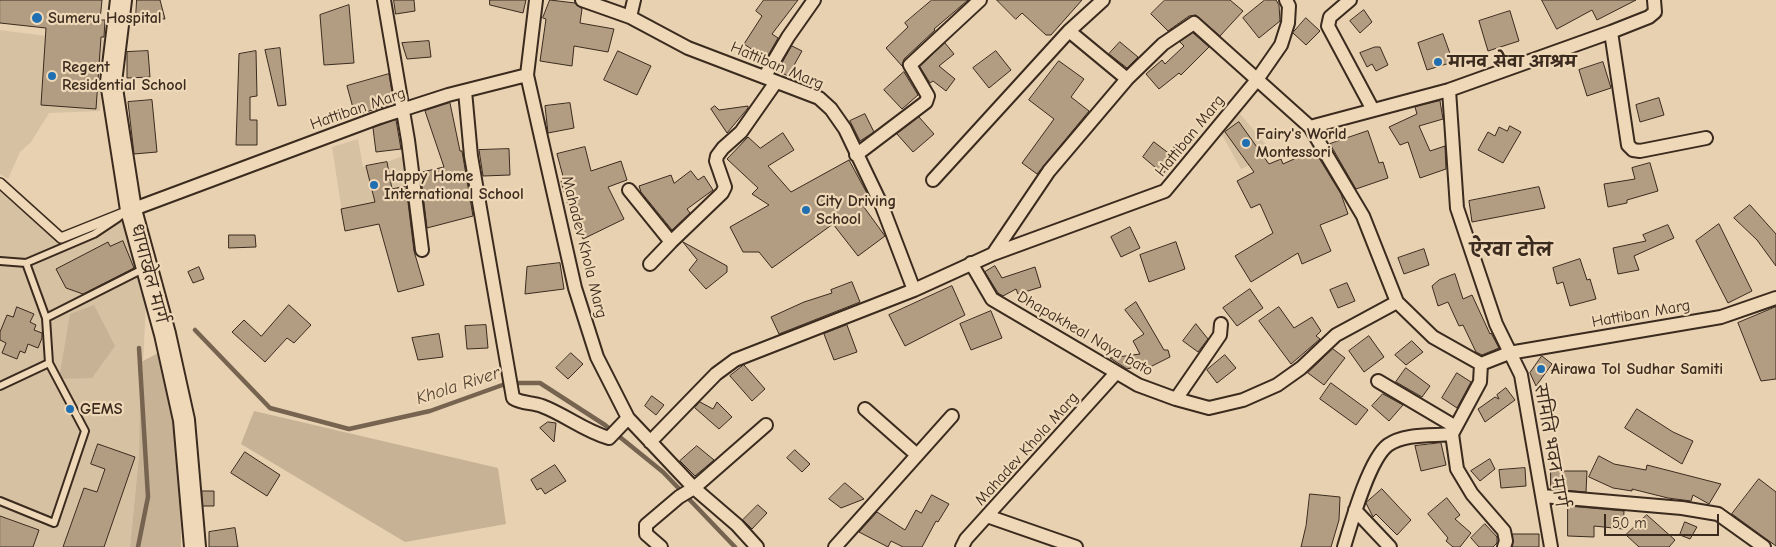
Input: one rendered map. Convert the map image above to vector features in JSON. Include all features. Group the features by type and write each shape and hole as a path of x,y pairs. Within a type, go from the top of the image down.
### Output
{"main road":[{"name":"धापाखेल मार्ग","path":"121,0 111,82 131,210 165,334 184,420 195,547"}],"street":[{"path":"384,0 408,140 422,250"},
{"path":"527,75 536,0"},
{"name":"Hattiban Marg","path":"582,0 630,17 688,48 819,98 831,109 845,129 882,206 914,290"},
{"path":"630,17 634,0"},
{"path":"650,264 722,193 725,187 716,161 718,156 723,148 741,132 771,79 788,37 814,0"},
{"path":"856,154 928,99 910,65 980,0"},
{"path":"933,180 1069,31 1103,0"},
{"name":"Hattiban Marg","path":"650,442 716,374 735,360 914,290 993,254 1165,191 1256,81 1281,45 1288,23 1289,6 1286,0"},
{"path":"1350,0 1330,16 1328,26 1374,110"},
{"path":"1310,127 1449,90 1611,32 1650,17 1654,12 1654,0"},
{"path":"993,254 1049,172 1128,79 1163,44 1194,23 1256,81 1310,127 1363,216 1397,302 1433,337 1481,364"},
{"path":"1069,31 1128,79"},
{"path":"1611,32 1628,145 1633,150 1640,151 1706,138"},
{"name":"Hattiban Marg","path":"131,210 380,117 402,112 465,91 527,75"},
{"name":"Mahadev Khola Marg","path":"527,75 575,288 596,357 628,418 650,442 687,492 737,525 757,547"},
{"name":"समिति भवन मार्ग","path":"1449,90 1457,208 1470,250 1509,353 1521,375 1551,547"},
{"path":"465,91 471,156 512,398 520,402 542,406 587,431 609,438 628,418"},
{"path":"0,183 61,238 131,210"},
{"path":"629,190 671,242"},
{"name":"Dhapakheal Naya bato","path":"971,263 992,299 1116,374 1176,399 1209,408 1242,400 1277,385 1300,368 1336,335 1397,302"},
{"name":"Hattiban Marg","path":"1509,353 1722,316 1776,298"},
{"path":"1176,399 1220,335 1221,324"},
{"path":"1481,364 1509,353"},
{"path":"1481,364 1480,382 1453,430 1457,469 1472,494 1504,531 1506,541 1504,547"},
{"name":"Mahadev Khola Marg","path":"962,547 966,539 1116,374"},
{"path":"1378,381 1453,430"},
{"path":"865,409 917,454"},
{"path":"835,547 952,416"},
{"path":"661,547 646,534 646,525 766,425"},
{"path":"1344,547 1366,482 1387,446 1407,438 1453,430"},
{"path":"1543,496 1682,508 1718,514 1764,547"},
{"path":"1355,510 1390,547"},
{"path":"987,516 1076,547"}],"lane":[{"path":"0,261 26,262 94,234 131,210"},
{"path":"0,501 54,523 84,431 49,363 46,318 26,262"},
{"path":"46,318 146,267"},
{"path":"0,386 49,363"}],"shaded area":[{"name":"Regent Residential School","path":"0,30 62,38 107,40 100,111 49,113 31,142 20,152 8,179 0,174"},
{"name":"Fairy's World Montessori","path":"1240,114 1274,154 1241,169 1221,133"},
{"name":"Happy Home International School","path":"358,139 363,167 387,162 408,154 414,204 379,212 382,224 345,231 332,147"},
{"name":"GEMS","path":"0,183 61,238 129,215 146,300 139,455 130,547 0,547"},
{"path":"94,305 115,346 92,378 59,379 70,314"},
{"path":"162,351 176,448 181,547 130,547 139,455 141,362"},
{"path":"254,411 498,468 506,524 405,542 241,444"}],"building":[{"path":"0,0 102,0 100,20 105,20 104,37 101,37 96,109 41,105 46,28 0,23"},
{"path":"137,0 160,0 165,19 136,18"},
{"path":"394,0 414,0 415,11 396,14"},
{"path":"490,0 526,0 523,13 490,5"},
{"path":"550,0 575,3 582,9 580,23 614,29 608,52 574,46 572,66 540,61 546,19 543,18"},
{"path":"764,0 798,0 772,34 778,38 766,59 744,44 762,16 756,11"},
{"path":"932,0 968,0 934,29 904,59 902,66 886,48 908,27 905,23"},
{"path":"997,0 1082,0 1051,35 1046,35 1022,13 1016,19"},
{"path":"1165,0 1230,0 1243,11 1220,36 1196,15 1189,16 1168,31 1151,14"},
{"path":"1265,0 1276,0 1279,5 1280,21 1259,38 1243,18"},
{"path":"1542,0 1636,0 1597,20 1592,10 1557,29"},
{"path":"349,5 354,63 324,65 320,15"},
{"path":"1364,10 1372,22 1360,33 1350,21"},
{"path":"1510,11 1519,41 1488,51 1479,21"},
{"path":"1306,18 1320,31 1306,45 1293,33"},
{"path":"1193,33 1209,47 1181,75 1179,73 1159,89 1146,74 1162,60 1165,64 1184,46 1180,42"},
{"path":"1443,34 1453,62 1427,70 1418,43"},
{"path":"429,41 431,57 407,59 402,43"},
{"path":"1120,42 1138,57 1127,68 1109,54"},
{"path":"945,43 954,54 939,66 955,79 946,91 933,81 930,83 920,67"},
{"path":"792,46 802,51 788,76 778,71"},
{"path":"1380,47 1388,65 1376,71 1372,64 1367,67 1360,53"},
{"path":"280,48 286,105 278,106 265,50"},
{"path":"148,51 150,77 127,78 127,52"},
{"path":"256,51 257,96 250,97 250,120 257,120 257,145 236,145 239,54"},
{"path":"618,51 651,66 637,95 604,80"},
{"path":"996,51 1011,70 989,88 973,68"},
{"path":"1059,61 1084,79 1071,97 1089,111 1037,174 1022,163 1054,119 1029,100"},
{"path":"1603,62 1611,88 1587,96 1579,70"},
{"path":"904,72 918,95 902,109 884,90"},
{"path":"389,74 394,104 355,115 347,86"},
{"path":"1659,98 1664,115 1640,122 1636,105"},
{"path":"152,100 157,152 134,154 128,102"},
{"path":"1440,101 1443,119 1419,126 1430,151 1445,146 1446,169 1420,178 1408,142 1400,145 1389,127 1417,114 1415,107"},
{"path":"450,103 460,151 462,151 473,216 427,228 422,172 444,167 425,111"},
{"path":"570,103 574,128 548,133 545,106"},
{"path":"715,106 719,110 748,106 748,108 727,133 711,109"},
{"path":"865,114 874,132 860,141 850,121"},
{"path":"919,117 934,134 913,152 897,134"},
{"path":"396,120 401,149 376,152 373,128"},
{"path":"1239,122 1269,164 1281,159 1283,164 1314,150 1341,194 1348,214 1320,225 1331,251 1302,264 1298,253 1251,282 1235,256 1273,233 1260,204 1251,208 1237,181 1254,172 1225,132"},
{"path":"1510,126 1521,132 1503,163 1478,150 1488,132 1495,136 1499,127 1507,131"},
{"path":"1368,131 1379,163 1383,162 1388,178 1356,189 1330,144"},
{"name":"City Driving School","path":"783,133 794,150 768,166 791,192 849,160 869,197 861,203 885,236 858,256 833,224 772,268 759,252 743,252 730,227 769,205 752,194 758,188 727,159 748,137 760,148"},
{"path":"1154,142 1175,158 1163,174 1143,157"},
{"path":"585,147 591,171 621,161 627,180 608,187 624,219 583,239 570,212 561,181 564,180 557,154"},
{"path":"509,149 510,175 483,176 479,150"},
{"path":"387,162 392,189 406,186 414,251 424,285 398,292 379,224 345,231 341,209 375,202 366,166"},
{"path":"1650,163 1658,191 1627,200 1627,203 1608,207 1604,184 1635,179 1632,168"},
{"path":"691,171 698,180 704,176 713,190 687,209 690,213 672,230 641,192 639,186 671,175 674,183"},
{"path":"1539,187 1545,208 1472,222 1469,201"},
{"path":"1750,205 1776,234 1776,266 1757,240 1734,218"},
{"path":"1719,224 1752,291 1728,303 1696,241"},
{"path":"1668,225 1674,238 1634,256 1639,270 1618,274 1613,248 1646,241 1643,235"},
{"path":"1130,227 1140,248 1121,257 1111,237"},
{"path":"229,235 255,235 256,247 229,248"},
{"path":"123,241 134,268 83,294 66,288 56,269 108,242 110,246"},
{"path":"683,242 727,266 727,272 706,289 689,270 697,260"},
{"path":"1176,242 1185,269 1149,282 1140,255"},
{"path":"1424,249 1429,265 1404,274 1398,258"},
{"path":"1580,259 1587,280 1590,279 1596,299 1570,306 1563,282 1557,284 1553,268"},
{"path":"560,263 564,289 525,294 527,267"},
{"path":"995,266 1002,278 1035,267 1041,287 1018,294 1016,289 1003,296 998,293 985,272"},
{"path":"199,267 204,279 193,283 188,272"},
{"path":"1455,274 1463,299 1472,295 1490,334 1499,348 1482,355 1476,352 1463,325 1459,326 1448,302 1438,306 1432,286 1439,280"},
{"path":"852,282 860,302 779,334 771,317 804,302 832,293 831,290"},
{"path":"1347,283 1355,301 1338,308 1330,290"},
{"path":"952,286 965,315 905,346 889,315"},
{"path":"1250,289 1263,308 1237,326 1223,308"},
{"path":"1136,302 1164,350 1168,350 1170,357 1148,368 1146,364 1127,369 1110,358 1140,354 1133,341 1144,334 1125,310"},
{"path":"289,305 311,325 294,343 287,338 265,362 232,332 244,320 261,336"},
{"path":"17,307 34,314 30,322 36,325 34,330 42,333 42,338 38,348 28,344 25,353 20,351 17,359 2,353 6,343 0,340 0,332 7,315 13,317"},
{"path":"1279,307 1294,328 1312,317 1321,331 1316,336 1320,339 1291,364 1259,321"},
{"path":"1776,307 1776,379 1761,381 1738,323"},
{"path":"991,311 1002,338 971,350 960,324"},
{"path":"1196,324 1208,339 1198,352 1183,341"},
{"path":"486,325 488,348 467,349 465,326"},
{"path":"847,325 857,352 834,360 824,334"},
{"path":"439,334 443,357 418,360 412,338"},
{"path":"1369,336 1384,357 1364,372 1349,351"},
{"path":"1412,341 1423,352 1406,365 1395,355"},
{"path":"1333,349 1345,358 1324,385 1308,373"},
{"path":"571,353 583,364 568,379 556,368"},
{"path":"1225,355 1236,368 1217,383 1207,370"},
{"name":"Airawa Tol Sudhar Samiti","path":"1542,356 1552,364 1536,386 1530,373"},
{"path":"744,365 765,389 752,401 730,376"},
{"path":"1406,368 1430,386 1422,397 1396,382"},
{"path":"1457,373 1471,382 1457,408 1442,398"},
{"path":"1331,383 1368,410 1356,425 1320,399"},
{"path":"1506,388 1515,400 1485,422 1478,409 1495,397 1499,399 1497,395"},
{"path":"1383,394 1403,405 1389,421 1372,406"},
{"path":"652,396 664,405 656,415 645,406"},
{"path":"700,402 713,409 717,402 732,417 719,429 695,408"},
{"path":"1637,409 1673,432 1693,441 1682,464 1625,428"},
{"path":"548,422 556,423 554,442 540,428"},
{"path":"1441,443 1446,465 1421,471 1415,446"},
{"path":"98,444 135,457 104,547 63,547 84,488 97,492 105,469 91,464"},
{"path":"697,446 714,460 695,476 680,461"},
{"path":"795,450 810,464 802,472 787,458"},
{"path":"245,452 280,475 267,496 231,473"},
{"path":"1599,456 1614,464 1646,470 1647,465 1721,484 1709,504 1693,495 1691,501 1668,498 1632,489 1632,491 1613,488 1589,477"},
{"path":"1490,459 1495,469 1480,481 1471,471"},
{"path":"555,465 566,481 545,494 541,488 537,490 531,480"},
{"path":"1525,468 1526,486 1501,488 1499,470"},
{"path":"1551,471 1587,471 1586,492 1551,489"},
{"path":"1759,479 1776,492 1776,546 1732,514"},
{"path":"845,483 864,499 841,508 829,499"},
{"path":"1382,489 1411,520 1397,535 1376,514 1373,517 1366,503"},
{"path":"202,491 214,491 214,506 203,506"},
{"path":"1310,494 1340,497 1339,520 1331,547 1301,547"},
{"path":"932,495 949,504 938,522 936,521 922,547 903,547 891,541 888,547 859,532 877,512 905,530 916,510 921,513"},
{"path":"1447,498 1460,515 1455,519 1471,533 1460,547 1453,547 1446,541 1448,538 1428,514"},
{"path":"758,505 767,513 752,529 743,520"},
{"path":"1568,506 1624,511 1623,529 1594,526 1594,537 1568,536"},
{"path":"1647,515 1675,540 1669,547 1639,547 1626,535"},
{"path":"0,516 39,530 33,547 0,547"},
{"path":"1685,522 1697,527 1690,539 1680,535"},
{"path":"1485,524 1497,537 1497,543 1493,547 1479,547 1471,538"},
{"path":"235,528 238,547 209,547 209,532"},
{"path":"1513,534 1539,534 1539,547 1513,547"}],"waterway":[{"name":"Khola River","path":"195,330 270,408 349,429 430,411 508,383 540,383 605,425 663,472 735,547"},
{"name":"Khola River","path":"138,547 148,497 139,348"}],"place":[{"name":"Sumeru Hospital","path":"37,18"},
{"name":"मानव सेवा आश्रम","path":"1438,62"},
{"name":"Regent Residential School","path":"52,76"},
{"name":"Fairy's World Montessori","path":"1246,143"},
{"name":"Happy Home International School","path":"374,185"},
{"name":"City Driving School","path":"806,210"},
{"name":"Airawa Tol Sudhar Samiti","path":"1541,369"},
{"name":"GEMS","path":"70,409"}],"district":[{"name":"ऐरवा टोल","path":"1511,251"}]}
